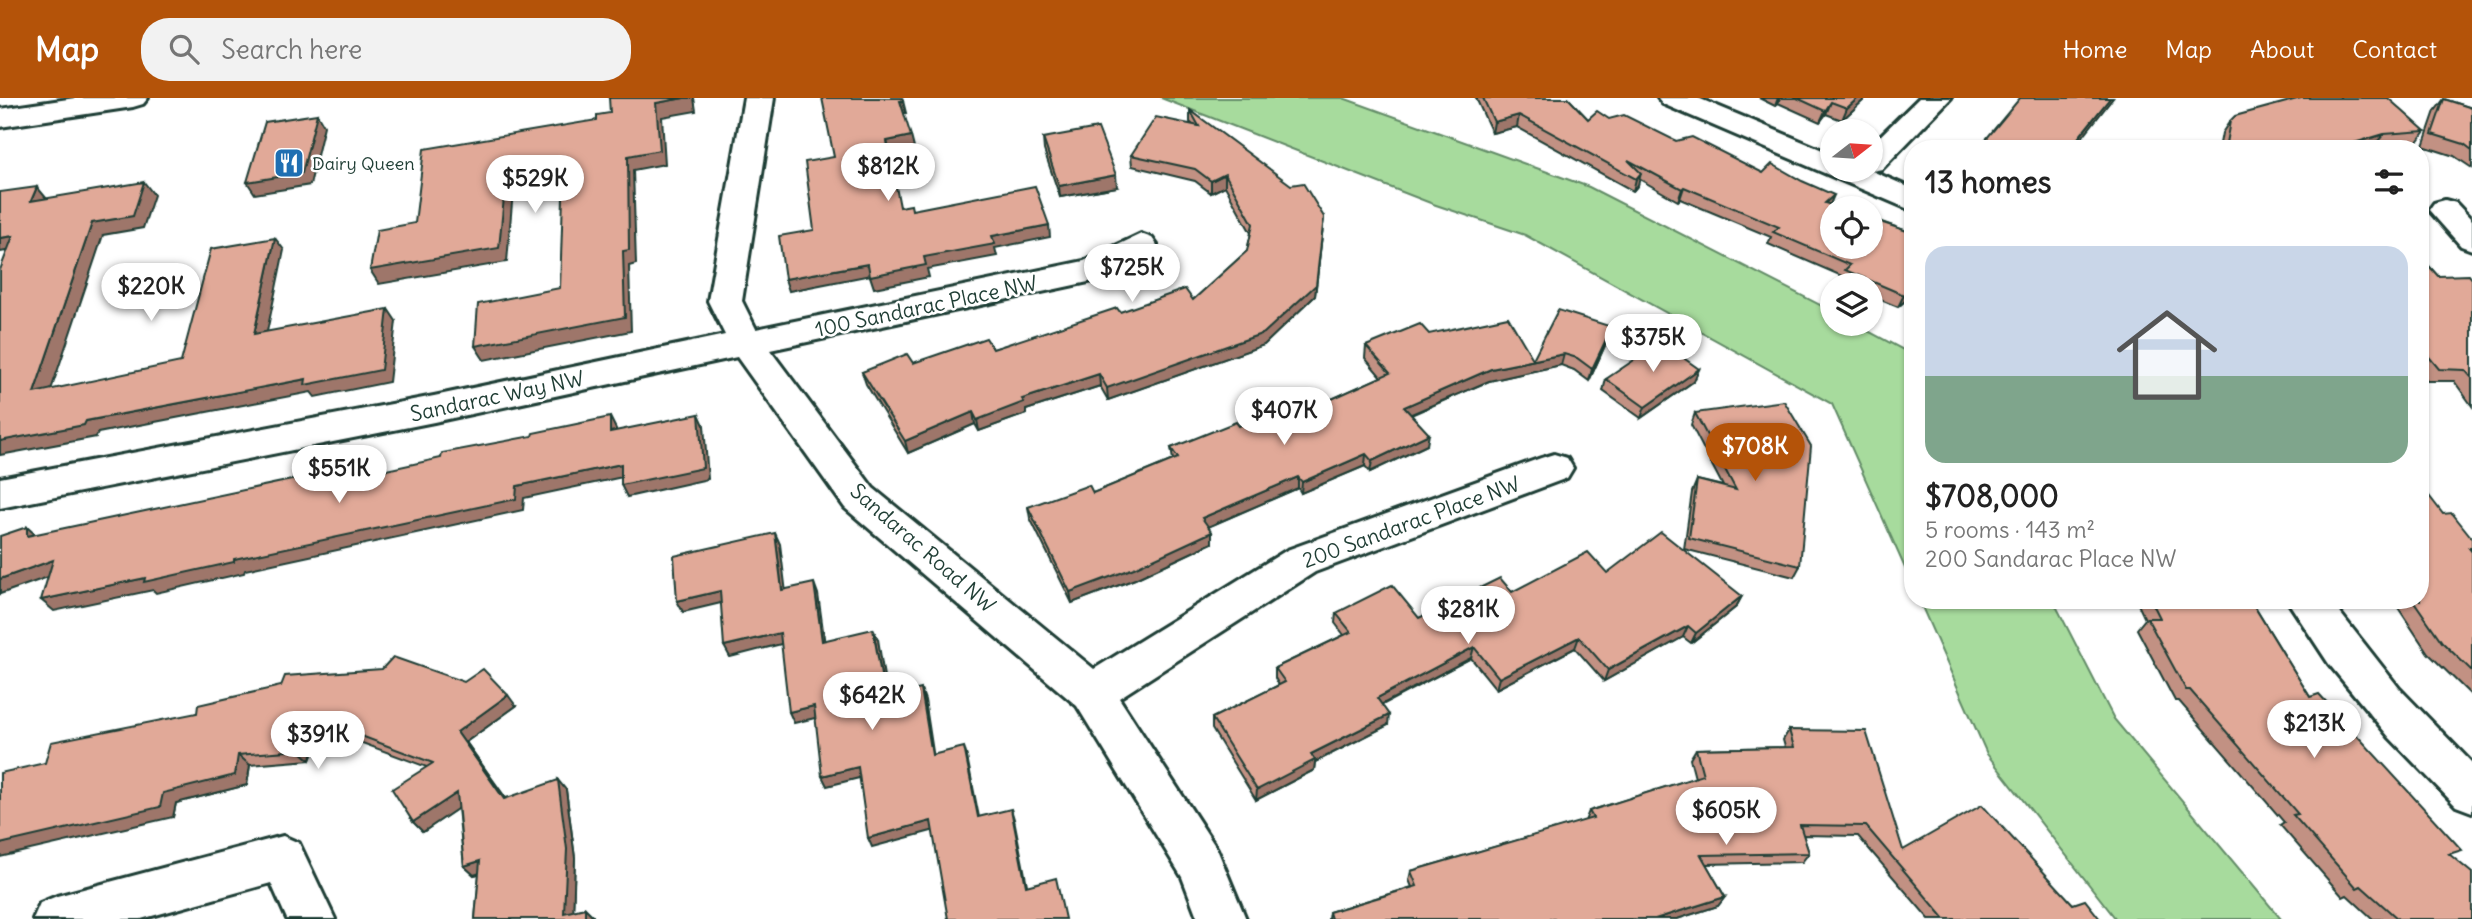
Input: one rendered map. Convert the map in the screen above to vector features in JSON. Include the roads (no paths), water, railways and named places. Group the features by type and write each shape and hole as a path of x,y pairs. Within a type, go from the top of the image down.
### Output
{"street":[{"path":"0,118 134,98"},
{"name":"Sandarac Road NW","path":"759,98 725,301 747,345 859,498 1092,693 1200,865 1222,919"},
{"path":"1673,98 1820,155"},
{"path":"1883,143 1936,98"},
{"path":"1878,182 1904,196"},
{"path":"2445,209 2472,239"},
{"name":"100 Sandarac Place NW","path":"747,345 1093,270 1141,245"},
{"name":"Sandarac Way NW","path":"0,493 747,345"},
{"name":"200 Sandarac Place NW","path":"1092,693 1301,561 1554,468"},
{"path":"2314,609 2348,656 2436,758 2472,792"},
{"path":"57,919 283,858 311,919"}],"place":[{"name":"Dairy Queen","path":"289,163"}]}
